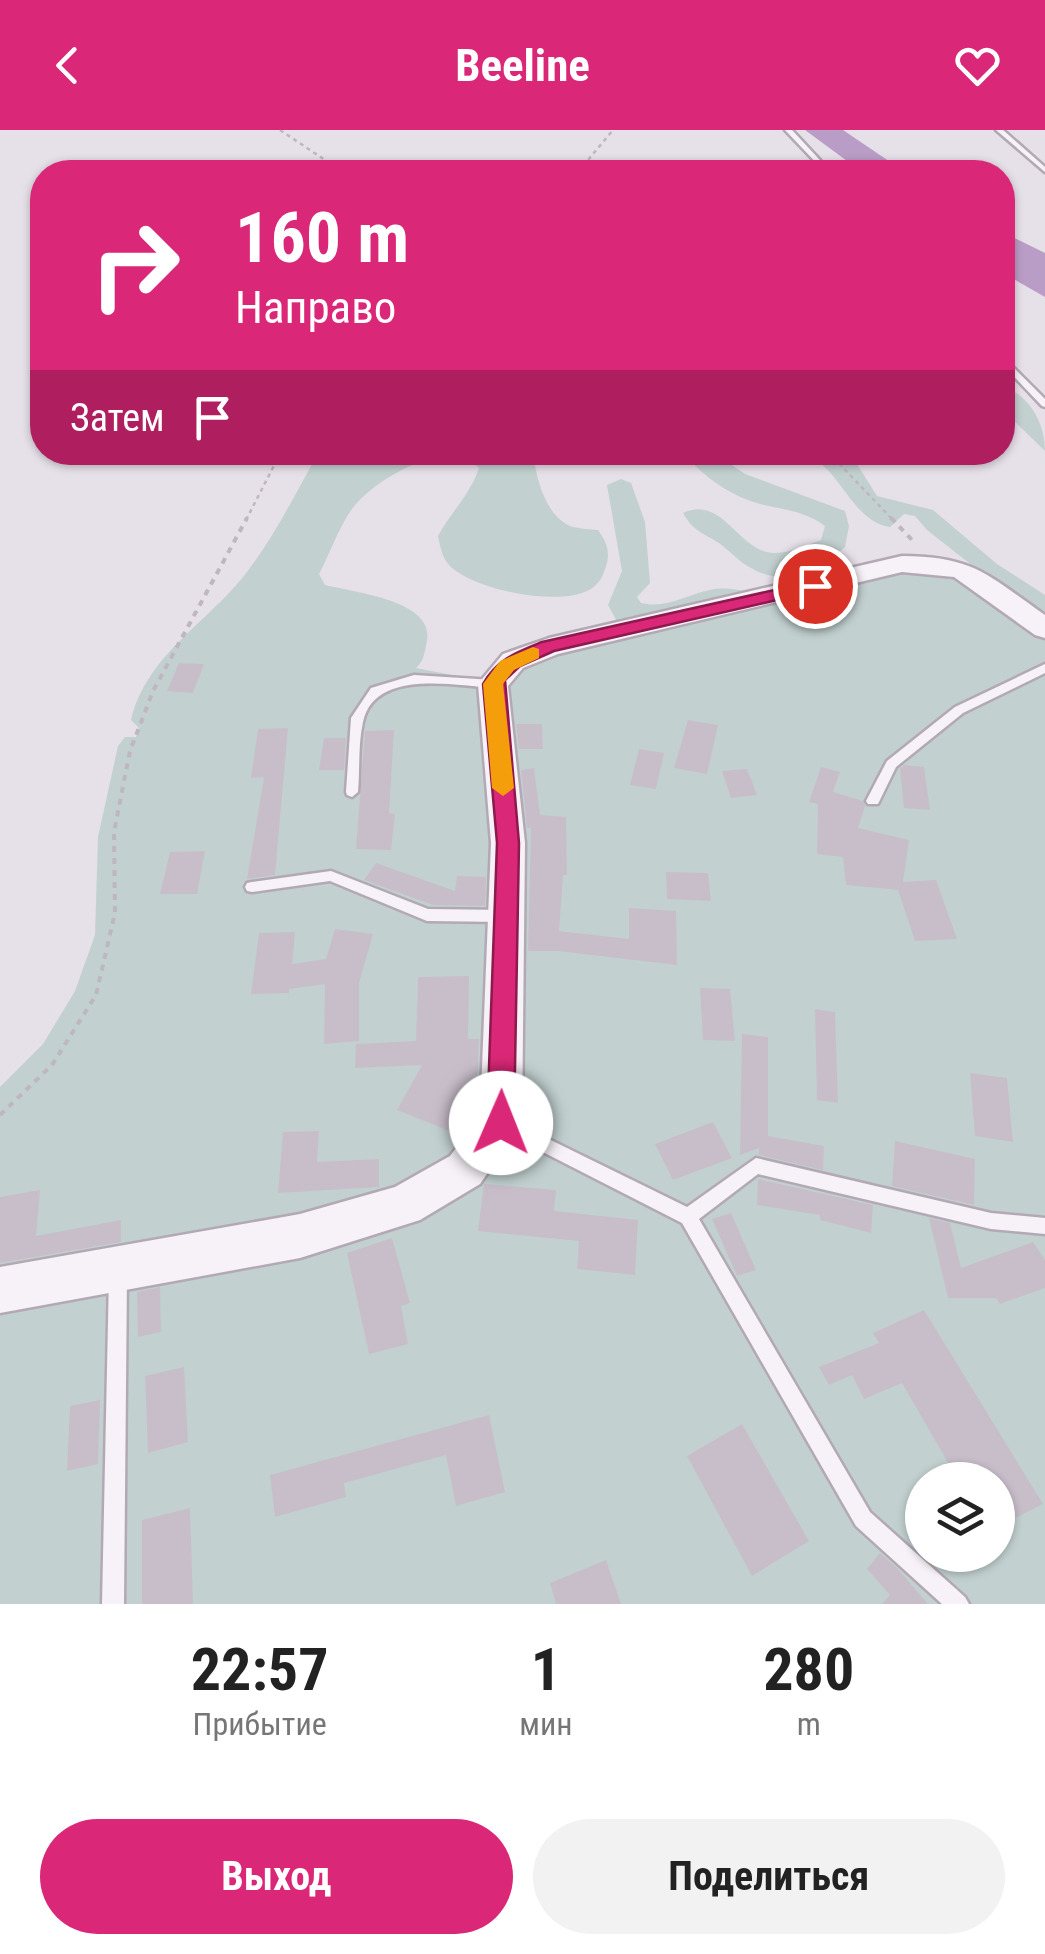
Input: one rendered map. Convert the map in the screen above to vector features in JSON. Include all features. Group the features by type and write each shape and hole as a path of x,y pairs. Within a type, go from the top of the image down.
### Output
{"street":[{"path":"0,1290 300,1236 405,1205 465,1170 501,1123 508,843 493,684 513,661 549,646 902,564 936,564 964,571 1045,630"}],"lane":[{"path":"788,130 817,160"},
{"path":"1000,130 1045,170"},
{"path":"1015,372 1045,404"},
{"path":"873,801 891,764 959,710 1045,668"},
{"path":"352,792 357,718 375,690 414,679 493,684"},
{"path":"252,887 331,876 427,916 506,916"},
{"path":"501,1123 688,1217 862,1519 958,1604"},
{"path":"688,1217 756,1166 990,1221 1045,1226"},
{"path":"113,1604 118,1269"}],"path":[{"path":"280,130 326,160"},
{"path":"588,160 613,130"},
{"path":"0,1115 52,1065 96,996 115,912 114,832 130,751 153,691 274,465"},
{"path":"841,465 936,564"}],"shaded area":[{"path":"805,130 843,130 887,160 846,160"},
{"path":"1015,238 1045,253 1045,297 1015,280"},
{"path":"1015,392 1034,412 1045,451 1015,422"},
{"path":"311,465 412,465 380,483 355,505 319,574 325,585 389,600 418,616 426,626 427,640 416,668 493,683 620,627 608,605 622,571 607,485 621,479 631,483 645,522 650,583 637,597 641,603 668,603 724,589 764,597 936,561 1045,628 1045,1604 0,1604 0,1087 43,1044 75,991 95,935 98,837 118,746 125,737 136,737 139,728 131,720 139,697 164,658 247,572"},
{"path":"475,465 535,465 547,502 558,518 577,528 598,530 603,538 608,551 600,580 589,590 557,597 516,593 461,574 449,565 438,536 479,468"},
{"path":"695,465 732,465 745,474 845,511 849,526 845,547 801,574 776,576 747,566 695,528 683,513 709,511 750,544 774,553 821,540 825,526 804,515 729,491"},
{"path":"822,465 858,465 877,496 933,510 997,564 1045,595 1045,617 997,585 915,516 904,514 890,527 865,515"}],"building":[{"path":"179,663 204,664 193,693 167,691"},
{"path":"688,720 718,725 707,774 674,768"},
{"path":"516,724 542,724 543,749 519,749"},
{"path":"288,728 275,875 247,879 264,777 251,778 258,729"},
{"path":"394,730 389,813 395,814 391,850 356,849 365,731"},
{"path":"324,738 346,738 344,770 319,770"},
{"path":"639,749 664,753 656,789 630,785"},
{"path":"904,765 924,767 930,810 904,808 900,769"},
{"path":"821,767 840,772 833,792 863,801 858,828 909,840 903,882 936,880 957,939 915,941 898,890 846,885 843,857 817,854 818,804 809,802"},
{"path":"534,768 540,815 566,817 567,875 563,875 559,931 629,939 629,908 676,911 677,965 528,951 531,828 527,828 521,770"},
{"path":"747,769 757,795 731,798 722,771"},
{"path":"205,851 197,894 160,894 170,852"},
{"path":"376,863 455,891 457,876 486,877 485,906 433,905 364,880"},
{"path":"666,872 708,873 711,901 667,899"},
{"path":"335,929 373,934 359,983 359,1041 324,1044 325,984 289,989 289,993 251,994 259,933 295,932 292,964 326,959"},
{"path":"469,976 468,1039 479,1039 477,1088 452,1132 397,1110 422,1065 355,1068 356,1044 416,1041 418,977"},
{"path":"700,988 730,989 735,1041 703,1040"},
{"path":"815,1009 835,1012 838,1103 817,1100"},
{"path":"742,1034 768,1037 768,1136 824,1146 823,1170 759,1155 759,1148 740,1155"},
{"path":"970,1073 1007,1078 1013,1142 975,1136"},
{"path":"713,1122 732,1158 673,1180 655,1144"},
{"path":"319,1131 317,1162 379,1159 379,1187 278,1193 283,1132"},
{"path":"895,1141 975,1159 974,1205 892,1186"},
{"path":"758,1179 873,1205 871,1233 820,1220 820,1215 757,1205"},
{"path":"484,1184 556,1190 554,1211 638,1220 635,1275 577,1269 579,1241 478,1231"},
{"path":"40,1190 36,1236 121,1220 121,1242 0,1263 0,1197"},
{"path":"731,1213 756,1270 737,1276 712,1219"},
{"path":"929,1218 950,1223 961,1268 1033,1242 1045,1260 1045,1288 1000,1304 996,1298 948,1298"},
{"path":"392,1238 410,1303 401,1306 408,1344 369,1354 347,1253"},
{"path":"160,1287 161,1332 138,1337 137,1292"},
{"path":"924,1310 1043,1504 1015,1518 1015,1462 948,1462 902,1383 864,1399 852,1375 829,1385 819,1367 879,1343 873,1333"},
{"path":"184,1367 188,1442 148,1453 145,1376"},
{"path":"100,1400 98,1464 67,1471 70,1406"},
{"path":"489,1415 505,1492 456,1506 446,1455 344,1483 346,1497 275,1517 270,1475"},
{"path":"742,1424 809,1541 752,1576 687,1456"},
{"path":"190,1508 193,1604 142,1604 142,1520"},
{"path":"880,1553 928,1604 882,1604 890,1595 867,1569"},
{"path":"606,1560 621,1604 556,1604 550,1583"}],"slow traffic":[{"path":"503,788 493,684 513,661 533,653"}],"route":[{"path":"501,1123 508,843 493,684 497,676 513,661 549,646 815,586"}]}
